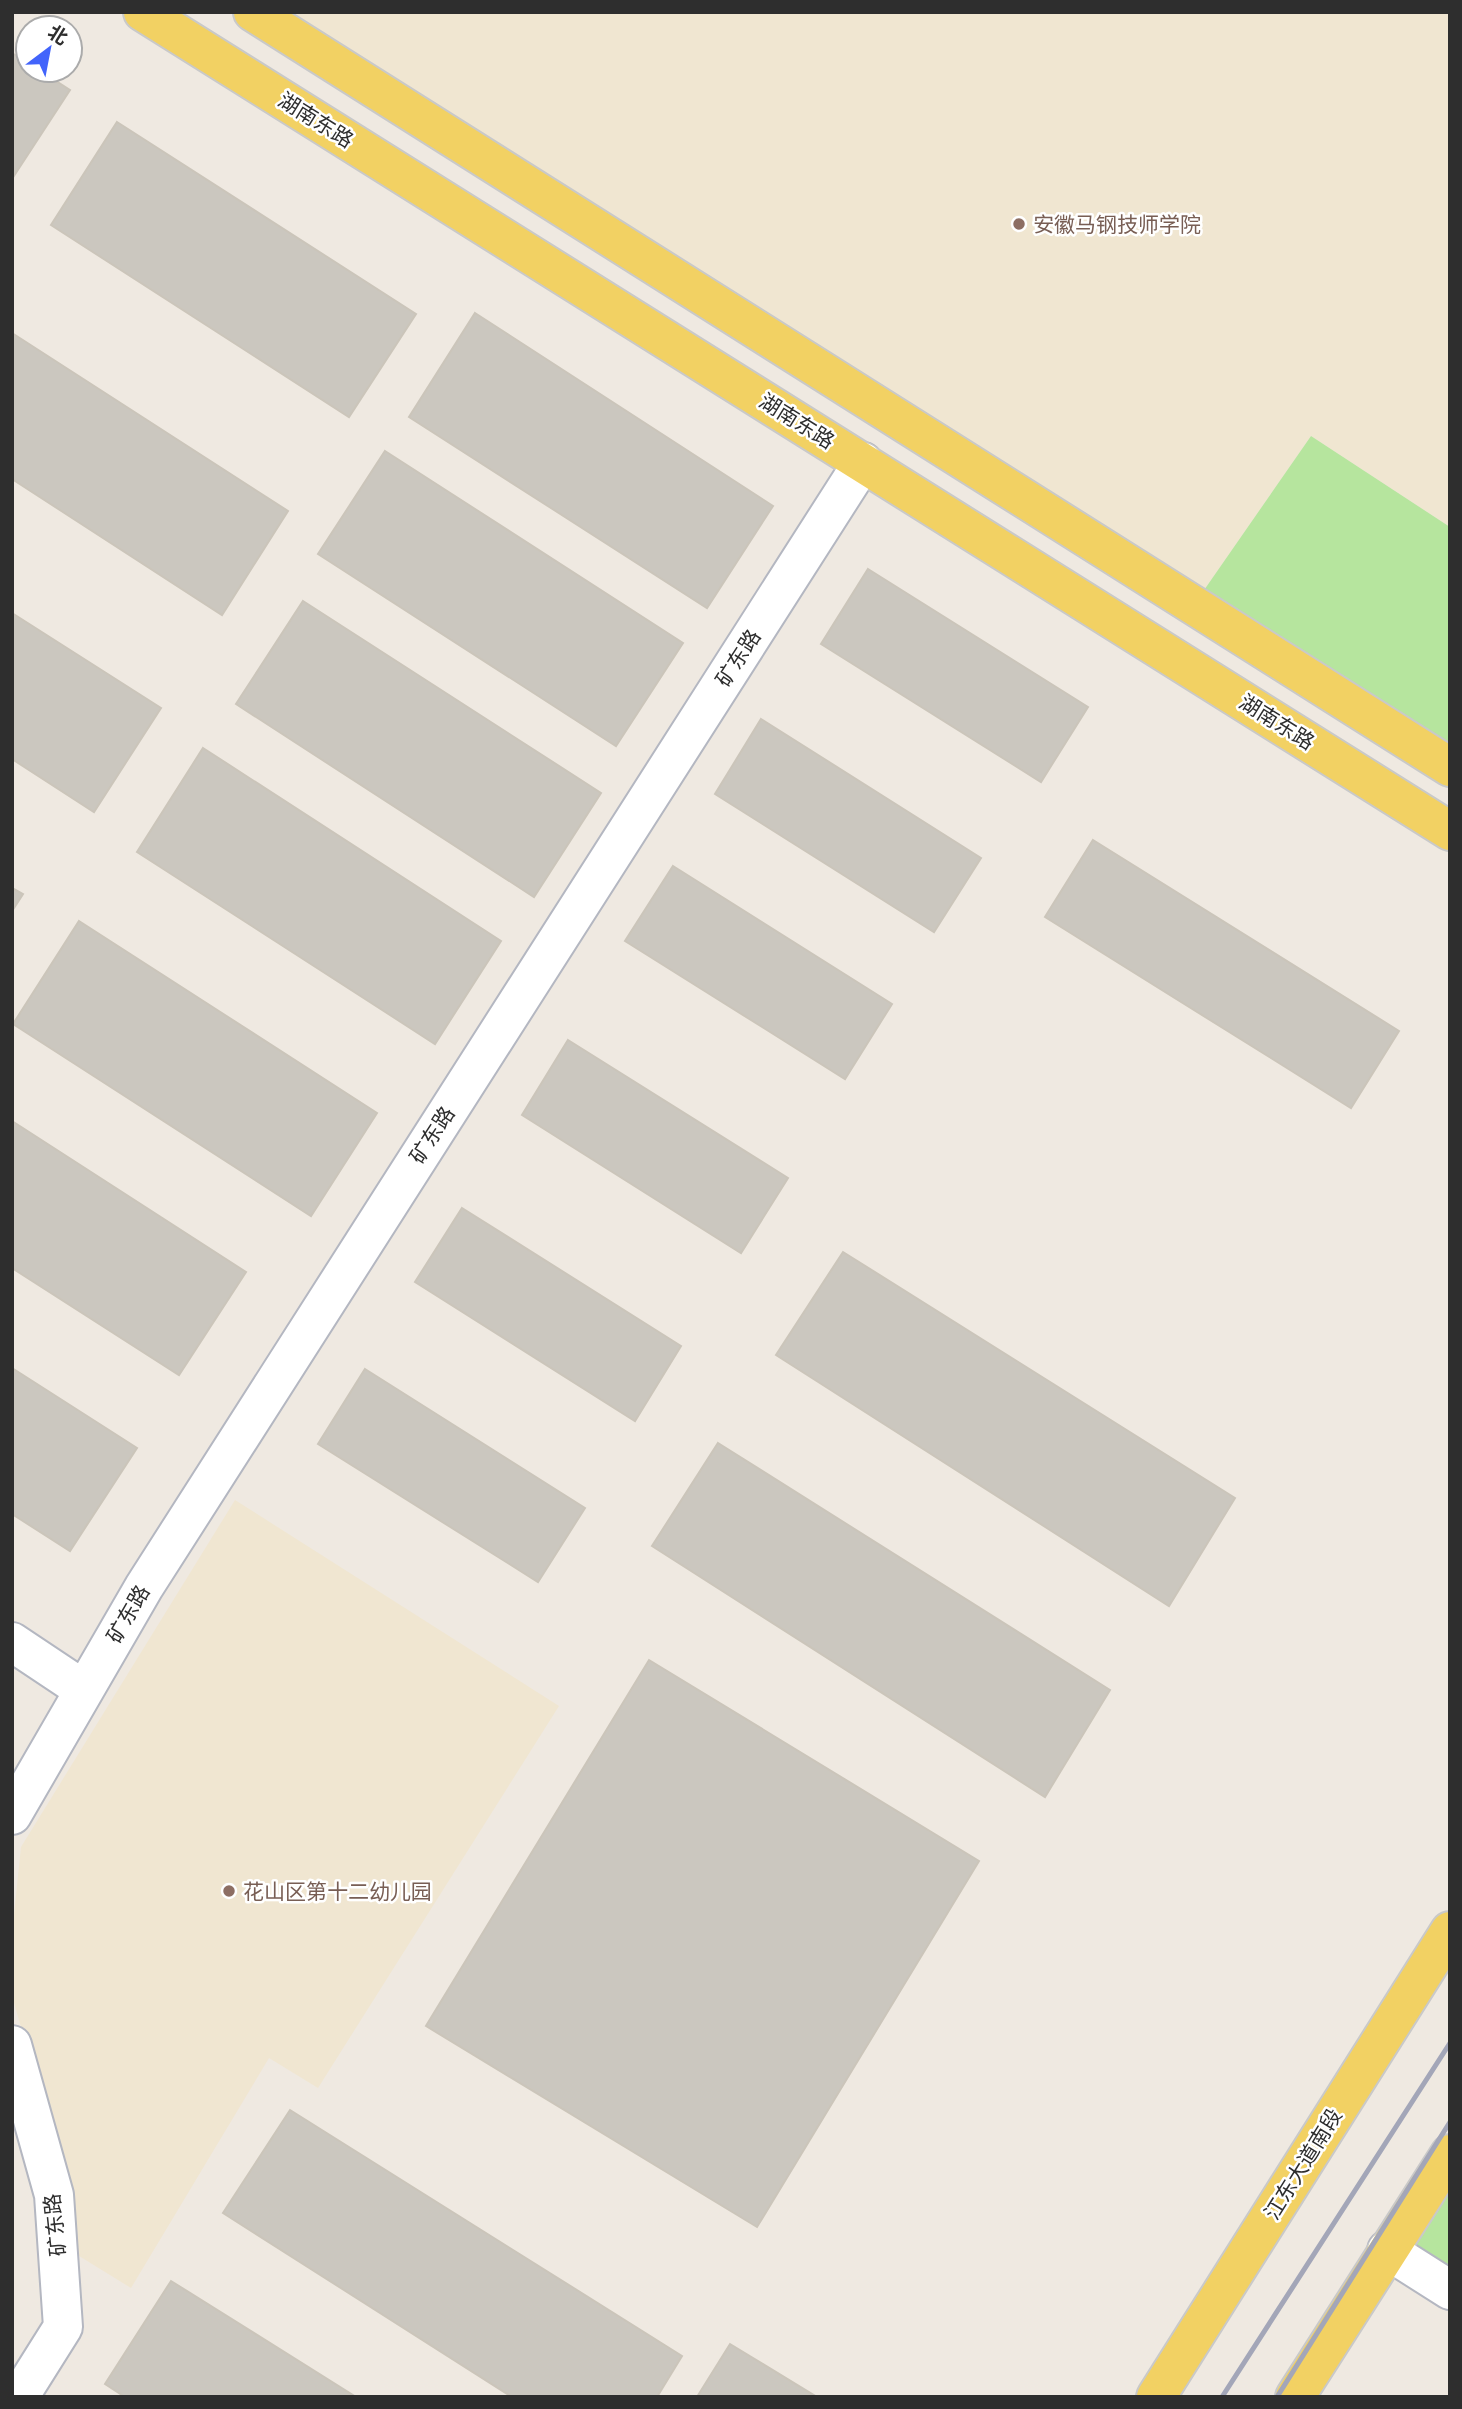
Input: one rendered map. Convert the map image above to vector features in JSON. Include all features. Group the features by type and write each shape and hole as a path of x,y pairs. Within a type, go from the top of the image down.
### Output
{"main road":[{"name":"湖南东路","path":"143,12 1450,831"},
{"path":"253,12 1450,767"},
{"name":"江东大道南段","path":"1156,2397 1450,1931"},
{"path":"1295,2397 1450,2154"}],"street":[{"name":"矿东路","path":"12,1815 144,1587 863,462"},
{"path":"12,1643 85,1690"},
{"name":"矿东路","path":"12,2045 54,2195 63,2328 19,2397"},
{"path":"1387,2250 1450,2290"}],"shaded area":[{"name":"安徽马钢技师学院","path":"254,12 1450,12 1450,527 1311,436 1193,606"},
{"name":"花山区第十二幼儿园","path":"235,1500 559,1706 318,2088 269,2058 131,2288 71,2251 69,2193 12,1996 12,1934 21,1847"}],"green space":[{"path":"1311,436 1450,527 1450,763 1193,606"},
{"path":"1450,2154 1450,2290 1387,2250"}],"building":[{"path":"12,53 14,84 61,84 70,90 12,179"},
{"path":"117,122 416,314 349,417 51,225"},
{"path":"475,313 773,506 707,608 409,417"},
{"path":"12,333 288,511 222,615 12,479"},
{"path":"385,451 683,643 616,746 318,554"},
{"path":"868,569 1088,707 1041,782 821,644"},
{"path":"303,601 601,793 534,897 236,704"},
{"path":"12,613 161,708 94,812 12,759"},
{"path":"761,719 981,858 934,932 715,794"},
{"path":"203,748 501,941 435,1044 137,852"},
{"path":"1093,840 1399,1031 1351,1108 1045,917"},
{"path":"673,866 892,1004 845,1079 625,941"},
{"path":"12,888 23,894 12,911"},
{"path":"79,921 377,1113 311,1216 13,1024"},
{"path":"568,1040 788,1178 741,1253 522,1115"},
{"path":"12,1121 246,1272 179,1375 12,1268"},
{"path":"462,1208 681,1346 635,1421 415,1282"},
{"path":"843,1252 1235,1498 1169,1606 776,1355"},
{"path":"12,1368 137,1448 70,1551 12,1514"},
{"path":"365,1369 585,1508 538,1582 318,1444"},
{"path":"718,1443 1110,1690 1045,1797 652,1546"},
{"path":"649,1660 979,1861 757,2227 426,2026"},
{"path":"290,2110 682,2356 657,2397 512,2397 223,2213"},
{"path":"171,2281 356,2397 125,2397 105,2384"},
{"path":"730,2344 817,2397 697,2397"}],"railway":[{"path":"1222,2397 1450,2043"},
{"path":"1277,2397 1450,2122"}],"place":[{"name":"安徽马钢技师学院","path":"1019,224"},
{"name":"花山区第十二幼儿园","path":"229,1891"}]}
